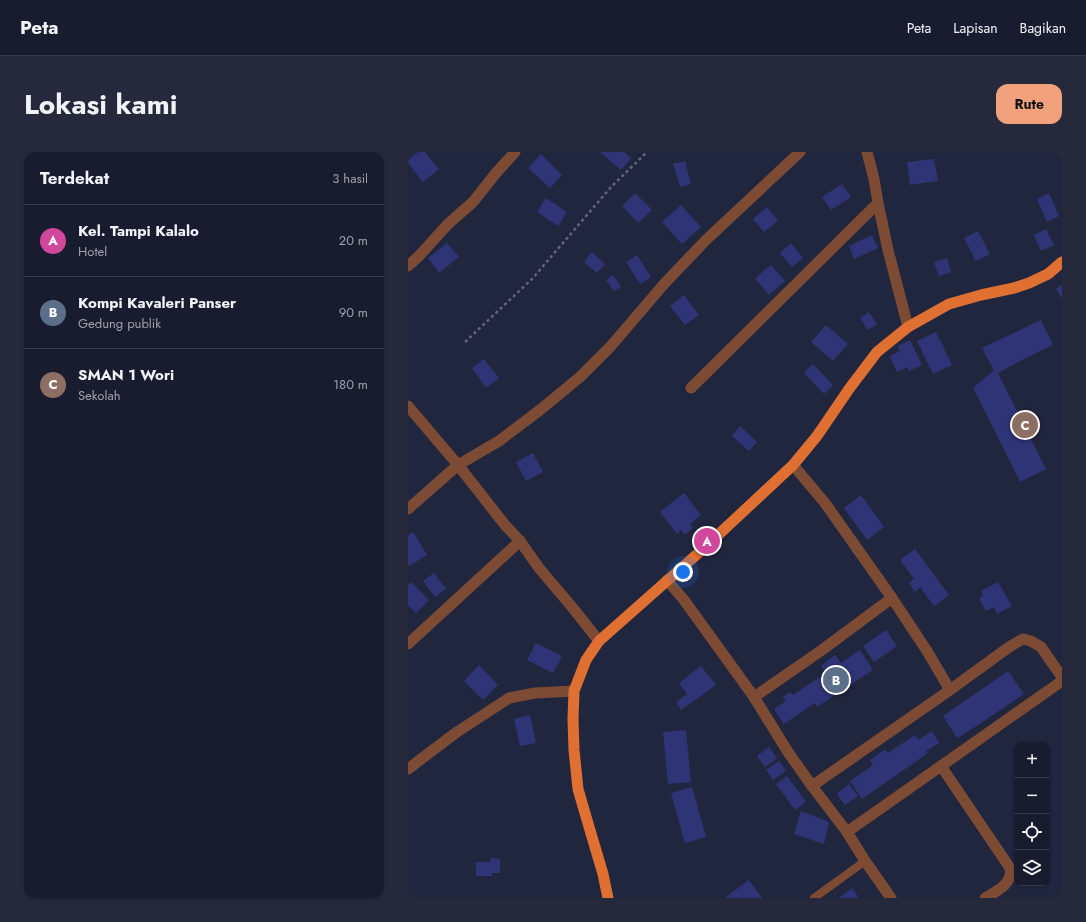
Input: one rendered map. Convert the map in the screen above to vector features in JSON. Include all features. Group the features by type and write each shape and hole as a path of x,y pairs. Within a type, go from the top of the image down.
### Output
{"highway":[{"path":"608,898 603,874 578,789 574,750 574,691 586,660 599,641 703,549 793,465 817,436 849,389 877,352 908,327 949,304 981,294 1014,288 1029,283 1048,274 1062,262"}],"street":[{"path":"408,266 448,224 473,202 515,152"},
{"path":"408,509 458,465 499,441 580,377 611,346 664,284 706,240 800,152"},
{"path":"867,152 893,270 908,327"},
{"path":"691,388 878,203"},
{"path":"408,406 458,465 505,525 520,541 599,641"},
{"path":"793,465 826,503 892,598 927,651 950,690"},
{"path":"408,644 520,541"},
{"path":"667,580 684,600 754,697 788,752 847,832 891,898"},
{"path":"754,697 822,650 892,598"},
{"path":"812,786 1009,647 1024,639 1041,647 1062,678"},
{"path":"847,832 1062,681"},
{"path":"408,769 457,732 509,698 535,693 574,691"},
{"path":"941,766 1010,868 1011,873 1006,885 985,898"}],"lane":[{"path":"814,898 865,861"}],"path":[{"path":"465,342 532,279 611,187 647,152"}],"building":[{"path":"418,152 425,152 439,169 423,182 408,163 408,160"},
{"path":"600,152 624,152 631,158 621,170"},
{"path":"541,154 562,175 550,188 528,168"},
{"path":"934,159 938,181 910,185 907,162"},
{"path":"685,161 691,184 680,187 673,164"},
{"path":"842,184 851,197 831,210 822,197"},
{"path":"635,193 652,210 638,223 622,206"},
{"path":"1049,193 1059,216 1047,222 1037,199"},
{"path":"546,198 567,212 558,226 537,212"},
{"path":"681,205 701,227 682,244 662,222"},
{"path":"767,207 778,221 764,232 753,219"},
{"path":"1046,229 1054,245 1041,251 1034,235"},
{"path":"978,231 990,254 976,261 964,238"},
{"path":"872,235 878,248 854,259 849,246"},
{"path":"447,243 459,257 439,273 428,258"},
{"path":"791,243 803,258 792,267 780,253"},
{"path":"592,252 605,264 597,273 584,262"},
{"path":"637,255 651,277 640,284 626,262"},
{"path":"947,258 951,272 939,276 934,262"},
{"path":"771,265 785,281 769,295 755,278"},
{"path":"613,275 621,287 614,291 606,280"},
{"path":"1062,285 1062,299 1056,289"},
{"path":"684,295 699,315 685,325 670,306"},
{"path":"869,312 877,324 868,330 860,318"},
{"path":"1041,320 1053,345 998,373 1046,469 1020,482 973,388 994,370 982,348"},
{"path":"826,325 848,344 833,361 811,342"},
{"path":"936,332 952,365 933,374 917,341"},
{"path":"910,340 922,365 909,371 907,367 897,372 890,356 900,351 897,346"},
{"path":"484,359 499,378 486,388 472,368"},
{"path":"813,364 833,385 824,394 804,373"},
{"path":"740,426 757,442 749,451 732,436"},
{"path":"533,453 543,472 526,481 516,462"},
{"path":"684,493 701,515 690,524 693,528 685,535 681,530 677,534 660,512"},
{"path":"861,495 884,527 867,540 844,508"},
{"path":"413,532 427,555 409,566 408,535"},
{"path":"915,549 949,595 934,606 920,587 915,592 909,583 914,579 900,560"},
{"path":"434,573 446,589 435,597 423,581"},
{"path":"411,582 429,600 416,613 408,605 408,585"},
{"path":"998,582 1012,606 997,614 994,607 986,611 979,598 983,596 981,591"},
{"path":"886,630 897,646 874,662 863,646"},
{"path":"536,643 562,656 553,673 527,660"},
{"path":"860,650 873,670 817,707 815,703 784,724 774,709 786,701 783,697 790,692 793,695 826,673 821,666 835,655 841,663"},
{"path":"479,665 498,685 483,700 464,681"},
{"path":"701,666 716,685 681,710 676,702 687,694 679,683"},
{"path":"1008,671 1024,694 957,738 943,716"},
{"path":"530,715 536,743 520,746 514,719"},
{"path":"686,730 691,782 668,784 663,732"},
{"path":"932,731 939,743 926,751 928,753 862,799 850,781 873,765 870,760 885,749 888,753 915,735 918,740"},
{"path":"769,747 777,758 765,767 757,756"},
{"path":"779,761 786,771 773,780 766,770"},
{"path":"787,776 806,802 795,810 776,784"},
{"path":"849,784 858,796 845,805 837,794"},
{"path":"692,787 706,837 685,843 671,793"},
{"path":"801,811 829,822 824,844 794,834"},
{"path":"491,858 500,859 500,873 492,873 492,876 476,876 476,862 490,862"},
{"path":"749,880 762,898 726,897"},
{"path":"852,888 859,898 839,898"}],"place":[{"name":"SMAN 1 Wori","path":"1025,425"},
{"name":"Kel. Tampi Kalalo","path":"707,541"},
{"name":"Kompi Kavaleri Panser","path":"836,680"}]}
